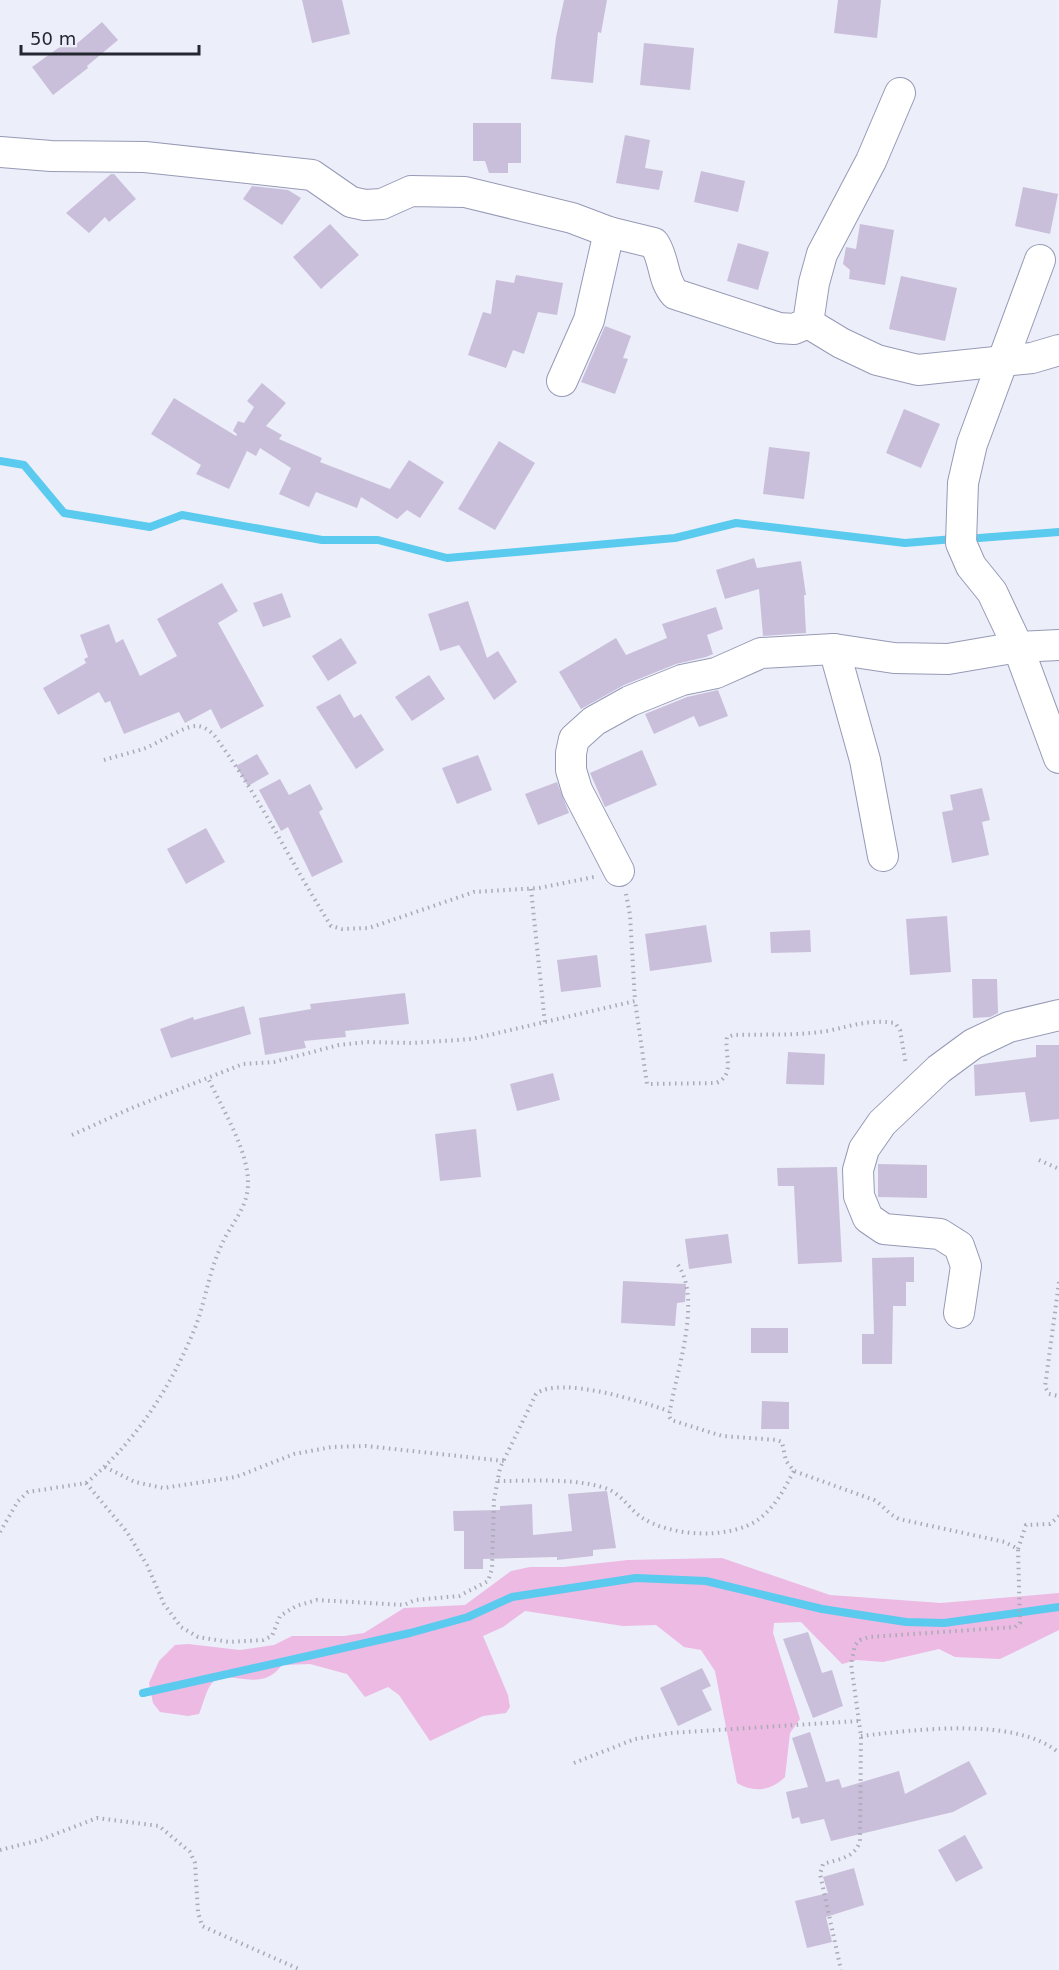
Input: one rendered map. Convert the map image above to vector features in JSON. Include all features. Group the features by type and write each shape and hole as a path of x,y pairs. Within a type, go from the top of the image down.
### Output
{"street":[{"path":"808,323 814,283 822,254 870,161 900,93"},
{"path":"0,152 51,156 146,157 312,175 351,202 365,205 382,204 411,191 465,192 572,218 609,232 654,243 661,253 668,287 675,294 779,328 794,329 808,323"},
{"path":"562,381 589,320 609,232"},
{"path":"1040,260 1005,361 972,444 963,483 961,543 971,566 992,592 1018,647 1059,758"},
{"path":"808,323 841,343 877,360 918,370 1056,356"},
{"path":"619,871 577,790 571,770 574,739 594,721 612,711 650,692 682,680 716,673 761,653 834,649 894,658 948,658 1018,647 1059,645"},
{"path":"834,649 865,760 883,856"},
{"path":"959,1313 966,1266 959,1246 940,1234 884,1229 868,1218 859,1196 858,1170 864,1149 882,1123 939,1069 973,1044 1010,1027 1059,1015"}],"path":[{"path":"104,760 144,749 189,728 198,726 208,730 218,741 264,812 331,926 342,930 369,928 474,892 531,889 619,871 630,915 635,1001 647,1084 716,1083 725,1080 728,1075 726,1045 728,1037 733,1035 801,1033 880,1021 895,1023 900,1030 912,1095"},
{"path":"531,889 545,1024"},
{"path":"72,1135 243,1064 274,1062 339,1045 472,1039 545,1024 635,1001"},
{"path":"0,1532 18,1501 28,1492 86,1483 105,1467 138,1429 174,1373 195,1327 221,1246 246,1200 249,1183 241,1148 208,1078"},
{"path":"1039,1160 1059,1169"},
{"path":"678,1265 685,1275 689,1293 679,1367 669,1411 671,1420 722,1436 777,1440 782,1442 786,1461 794,1472 874,1500 883,1505 888,1514 899,1519 1005,1542 1018,1549"},
{"path":"1059,1282 1045,1387 1049,1394 1059,1396"},
{"path":"86,1483 127,1532 147,1565 164,1604 181,1628 198,1637 246,1642 263,1640 272,1636 280,1616 306,1602 316,1600 404,1605 415,1600 459,1596 488,1581 492,1569 498,1481 504,1461 536,1394 541,1390 571,1389 604,1392 669,1411"},
{"path":"105,1467 135,1482 163,1488 236,1478 294,1455 332,1447 366,1446 504,1461"},
{"path":"498,1481 600,1486 623,1498 641,1517 665,1529 693,1534 723,1532 758,1520 776,1503 794,1472"},
{"path":"841,1970 820,1874 823,1863 852,1855 857,1850 861,1736 850,1664 852,1650 860,1640 901,1634 1015,1627 1020,1623 1018,1549 1026,1525 1050,1524 1059,1516"},
{"path":"574,1763 635,1739 671,1733 858,1721"},
{"path":"861,1736 927,1729 996,1731 1021,1735 1053,1748 1059,1753"},
{"path":"0,1850 40,1840 97,1818 159,1826 190,1852 195,1863 198,1912 202,1926 301,1970"}],"shaded area":[{"path":"722,1558 830,1595 941,1603 1059,1593 1059,1630 1000,1659 955,1657 939,1649 883,1662 857,1660 842,1664 801,1622 774,1623 773,1633 800,1719 790,1733 785,1777 780,1782 762,1789 750,1788 737,1783 715,1671 701,1650 684,1647 656,1625 623,1626 525,1611 503,1627 483,1636 508,1695 510,1707 506,1713 483,1716 430,1741 399,1695 388,1687 365,1697 347,1674 310,1664 282,1665 273,1674 254,1680 226,1677 219,1679 210,1686 199,1714 188,1716 160,1712 153,1703 149,1683 159,1661 175,1645 188,1644 240,1650 274,1645 292,1636 344,1636 364,1633 404,1608 465,1605 511,1571 530,1567 564,1567 628,1560"}],"building":[{"path":"302,0 342,0 350,34 312,43"},
{"path":"564,0 607,0 601,33 598,32 593,83 551,79 556,37"},
{"path":"838,0 881,0 877,38 834,33"},
{"path":"102,22 118,40 87,66 88,68 53,95 32,67 68,41 73,47"},
{"path":"644,43 694,48 690,90 640,85"},
{"path":"473,123 521,123 521,163 508,163 508,173 489,173 485,161 473,161"},
{"path":"625,135 650,140 645,168 663,171 659,190 616,183"},
{"path":"701,171 745,181 738,212 694,202"},
{"path":"111,174 114,174 136,199 109,222 105,217 89,233 66,213"},
{"path":"252,186 288,190 301,198 282,225 243,199"},
{"path":"1023,187 1058,194 1050,234 1015,226"},
{"path":"330,224 359,255 321,289 293,257"},
{"path":"860,224 894,230 885,285 849,279 850,270 843,264 846,247 856,249"},
{"path":"738,243 769,252 758,290 727,281"},
{"path":"516,275 563,283 557,315 538,312 524,354 513,350 506,368 468,355 483,312 491,314 496,280 514,283"},
{"path":"901,276 957,288 945,341 889,329"},
{"path":"605,326 631,336 623,358 628,359 615,394 581,382"},
{"path":"262,383 286,403 266,426 282,435 279,439 322,458 320,462 390,489 409,460 444,482 420,518 407,510 397,519 361,497 357,508 316,492 309,507 279,494 291,468 260,448 256,456 247,451 229,489 196,474 201,465 151,434 174,398 236,436 237,434 233,431 238,421 244,423 254,407 247,401"},
{"path":"904,409 940,424 921,468 886,453"},
{"path":"499,441 535,463 495,530 458,509"},
{"path":"769,447 810,452 804,499 763,494"},
{"path":"754,558 757,568 801,561 806,595 804,595 806,633 763,636 759,589 725,599 716,570"},
{"path":"222,583 238,611 218,623 264,706 221,729 211,709 185,723 179,712 124,734 110,701 105,703 99,692 58,715 43,688 86,663 84,659 88,657 80,635 109,624 116,643 123,639 140,676 177,656 157,619"},
{"path":"282,593 291,617 263,627 253,603"},
{"path":"468,601 487,658 498,651 517,682 494,700 459,645 440,651 428,614"},
{"path":"716,607 723,629 707,635 713,654 676,664 624,685 581,709 559,672 616,638 626,655 667,638 662,624"},
{"path":"341,638 357,663 328,681 312,656"},
{"path":"429,675 445,699 412,721 395,697"},
{"path":"718,690 728,716 699,727 694,716 654,734 645,714 687,697"},
{"path":"340,694 354,718 361,714 384,750 356,769 316,707"},
{"path":"642,750 657,785 605,807 590,773"},
{"path":"257,754 269,774 248,786 236,766"},
{"path":"478,755 492,790 457,804 442,768"},
{"path":"280,779 289,795 310,784 323,809 319,812 343,862 312,877 288,827 281,831 259,790"},
{"path":"557,782 569,813 538,825 525,794"},
{"path":"982,788 990,820 982,822 989,855 952,863 942,812 953,810 950,795"},
{"path":"206,828 225,862 186,884 167,849"},
{"path":"947,916 951,972 910,975 906,919"},
{"path":"706,925 712,962 650,971 645,934"},
{"path":"810,930 811,952 771,953 770,932"},
{"path":"597,955 601,987 561,992 557,960"},
{"path":"972,979 997,979 998,1013 990,1017 973,1018"},
{"path":"405,993 409,1024 345,1031 346,1037 304,1041 306,1048 265,1055 259,1018 311,1009 310,1004"},
{"path":"244,1006 251,1034 171,1058 160,1029 193,1017 194,1020"},
{"path":"1036,1045 1059,1045 1059,1119 1030,1122 1025,1092 975,1096 974,1065 1036,1057"},
{"path":"788,1052 825,1054 824,1085 786,1084"},
{"path":"553,1073 560,1100 517,1111 510,1084"},
{"path":"476,1129 481,1177 440,1181 435,1134"},
{"path":"878,1164 927,1165 927,1198 878,1197"},
{"path":"837,1167 842,1262 798,1264 794,1186 778,1186 777,1168"},
{"path":"728,1234 732,1263 689,1269 685,1239"},
{"path":"914,1257 914,1282 906,1282 906,1306 893,1306 892,1364 862,1364 862,1334 874,1334 872,1258"},
{"path":"623,1281 686,1284 685,1302 677,1303 675,1326 621,1323"},
{"path":"751,1328 788,1328 788,1353 751,1353"},
{"path":"762,1401 789,1402 789,1429 761,1429"},
{"path":"607,1491 616,1548 593,1550 593,1556 557,1560 557,1557 483,1559 483,1569 464,1569 464,1531 454,1531 453,1511 500,1510 500,1506 532,1504 533,1535 572,1531 568,1494"},
{"path":"808,1632 822,1673 832,1670 843,1706 813,1718 783,1639"},
{"path":"702,1668 711,1686 702,1690 712,1710 678,1726 660,1688"},
{"path":"810,1732 826,1782 839,1779 842,1788 899,1771 905,1794 969,1761 987,1794 953,1812 831,1841 824,1819 801,1824 799,1817 792,1819 786,1792 808,1787 792,1738"},
{"path":"965,1835 983,1868 956,1882 938,1850"},
{"path":"854,1868 864,1905 826,1917 832,1942 807,1948 795,1901 828,1893 823,1877"}],"waterway":[{"path":"0,461 24,465 64,513 150,527 182,515 322,540 378,540 447,558 675,538 736,523 905,543 954,539"},
{"path":"966,539 1059,532"},
{"path":"143,1693 410,1633 468,1617 512,1597 636,1578 706,1581 822,1609 906,1622 944,1623 1059,1607"}]}
